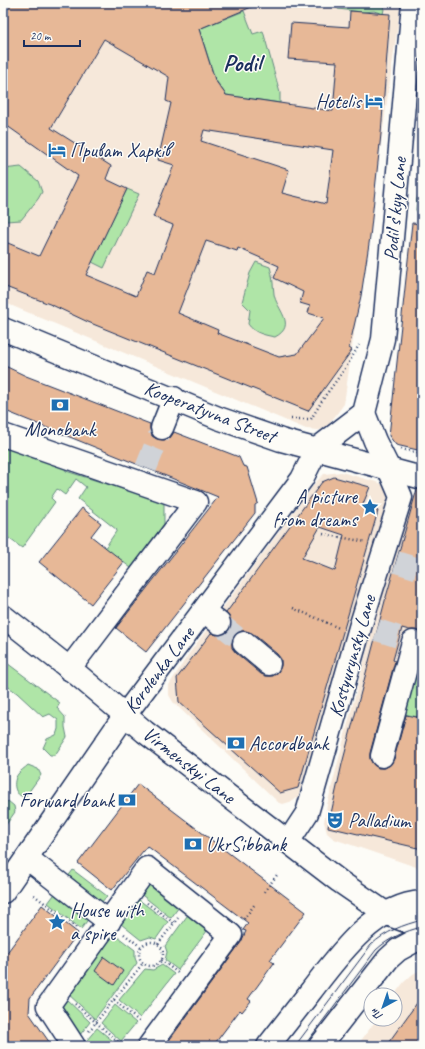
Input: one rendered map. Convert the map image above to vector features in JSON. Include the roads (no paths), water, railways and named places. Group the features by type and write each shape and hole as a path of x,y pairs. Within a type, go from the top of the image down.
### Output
{"main road":[{"name":"Podilʹsʹkyy Lane","path":"364,413 383,339 413,3"},
{"name":"Kooperatyvna Street","path":"3,329 174,398 218,418 281,440 422,478"},
{"path":"162,428 174,398"},
{"path":"317,450 364,413 375,441 389,469"},
{"path":"3,435 143,476 196,502 69,669"},
{"name":"Korolenka Lane","path":"3,892 125,715 211,617 302,479 317,450"},
{"name":"Kostyurynsky Lane","path":"288,842 307,813 382,554 401,497 389,469"},
{"name":"Virmenskyi Lane","path":"3,616 125,715 339,881 387,914 422,927"},
{"path":"382,756 411,641"},
{"path":"244,643 269,664"},
{"path":"27,858 116,928"},
{"path":"80,1040 48,1006 95,942 116,928 131,890 148,868 231,935 152,1041"},
{"path":"268,1046 336,958 352,940 387,914 422,902"},
{"path":"320,1046 388,959 398,950 422,937"}],"tunnel":[{"path":"146,468 162,428"},
{"path":"396,562 422,570"},
{"path":"219,623 244,643"},
{"path":"377,630 399,637"}],"tram line":[{"path":"295,1046 371,945 395,929 422,920"},
{"path":"304,1046 376,950 386,942 409,931 422,927"}],"place":[{"name":"Hotelis","path":"374,101"},
{"name":"Приват Харків","path":"57,150"},
{"name":"Monobank","path":"60,405"},
{"name":"A picture from dreams","path":"370,507"},
{"name":"Accordbank","path":"236,743"},
{"name":"Forward bank","path":"127,800"},
{"name":"Palladium","path":"335,820"},
{"name":"UkrSibbank","path":"193,844"},
{"name":"House with a spire","path":"57,922"}],"district":[{"name":"Podil","path":"242,63"}]}
